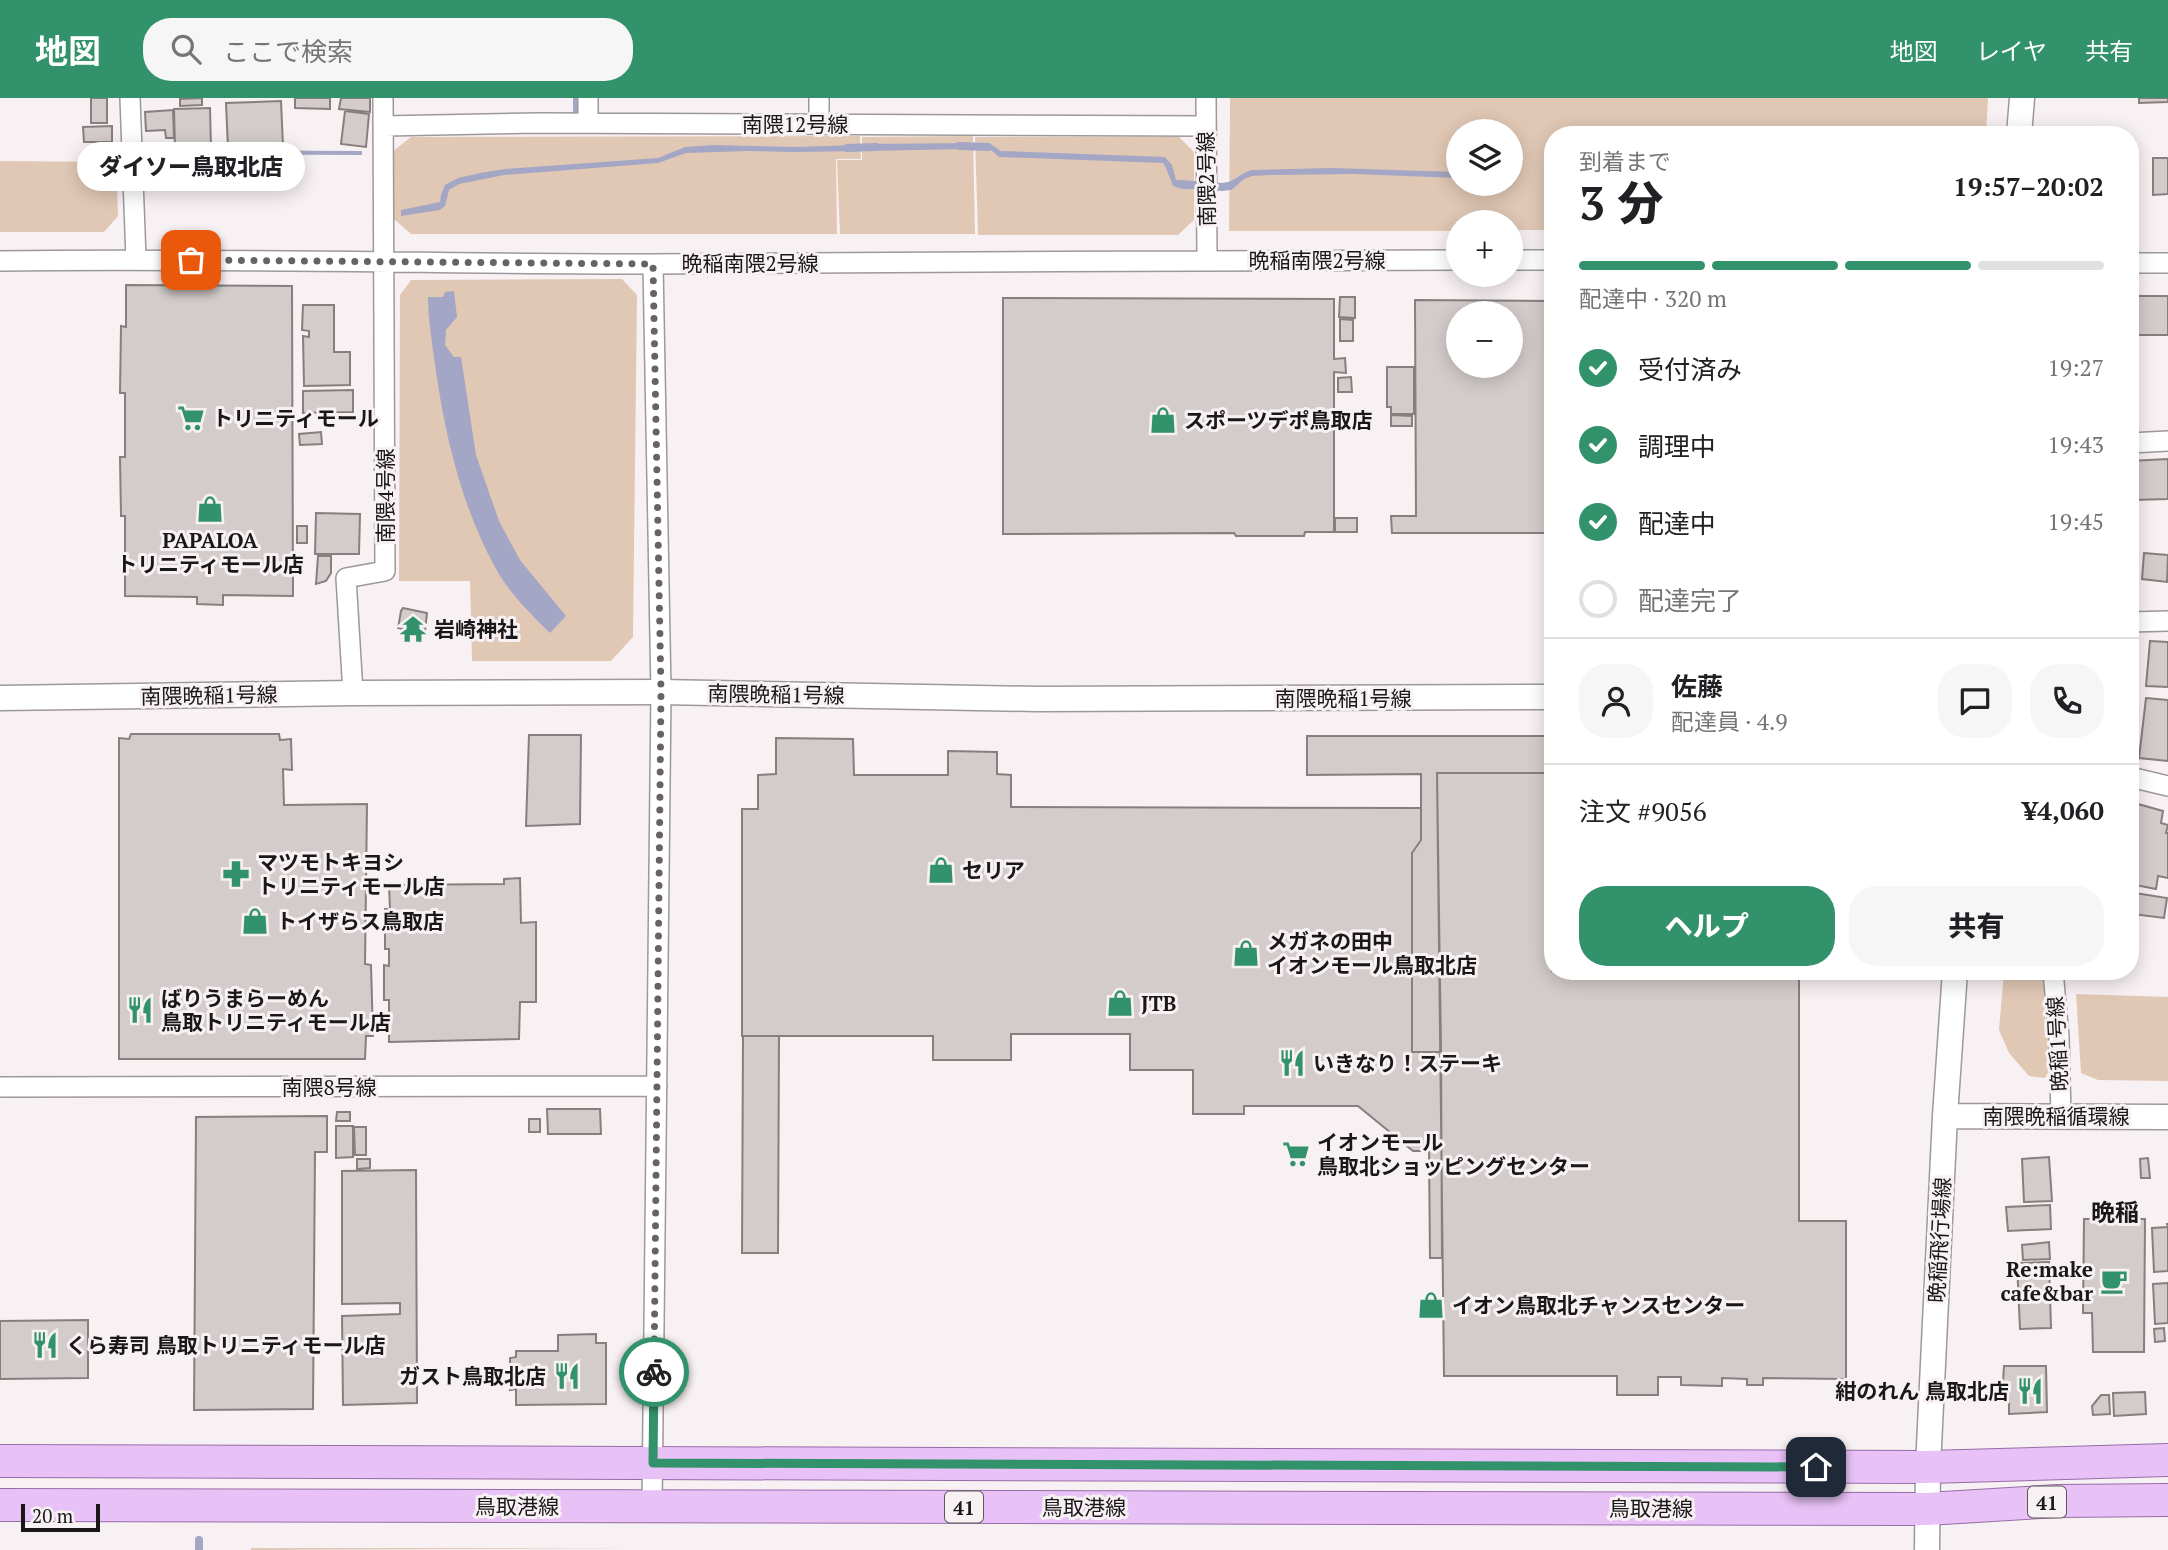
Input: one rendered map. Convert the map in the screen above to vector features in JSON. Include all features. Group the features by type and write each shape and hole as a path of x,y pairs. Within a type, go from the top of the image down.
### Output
{"main road":[{"name":"鳥取港線","path":"0,1461 1928,1467 2168,1460"},
{"name":"鳥取港線","path":"0,1505 1927,1508 2058,1501 2168,1500"}],"street":[{"path":"130,98 136,259"},
{"name":"南隈4号線","path":"353,693 346,578 385,571 383,98"},
{"path":"588,98 588,123"},
{"path":"819,98 819,124"},
{"name":"南隈2号線","path":"1206,98 1207,259"},
{"path":"2020,126 2022,98"},
{"name":"南隈12号線","path":"384,126 588,123 1206,126"},
{"name":"晩稲南隈2号線","path":"0,261 136,259 653,264 1207,259 1446,260"},
{"path":"1523,260 1544,260"},
{"path":"2139,263 2168,264"},
{"path":"652,1506 661,692 653,264"},
{"path":"2139,443 2168,441"},
{"path":"2139,622 2168,621"},
{"name":"南隈晩稲1号線","path":"0,698 661,692 1038,699 1544,697"},
{"path":"2139,779 2168,786"},
{"name":"晩稲飛行場線","path":"1927,1550 1928,1467 1954,980"},
{"name":"晩稲1号線","path":"2054,980 2059,1037 2061,1116"},
{"name":"南隈8号線","path":"0,1087 657,1086"},
{"name":"南隈晩稲循環線","path":"1945,1116 2168,1117"}],"shaded area":[{"path":"1230,98 1988,98 1986,126 1544,126 1544,230 1523,230 1523,210 1446,210 1446,231 1229,231"},
{"path":"860,136 861,159 836,159 837,234 411,234 394,219 392,152 411,137"},
{"path":"973,136 975,234 840,234 837,160 862,160 862,137"},
{"path":"975,137 1179,137 1194,152 1194,220 1178,235 978,235"},
{"path":"0,161 116,162 118,216 104,232 0,232"},
{"path":"622,279 637,295 633,637 611,661 472,661 470,581 399,581 400,295 411,280"},
{"path":"2003,980 2045,980 2050,1069 2045,1078 2029,1076 2009,1053 1999,1030"},
{"path":"2076,994 2168,997 2168,1081 2098,1080 2081,1073"},
{"path":"251,1548 645,1548 251,1550"}],"water":[{"path":"969,143 969,149 866,151 865,144"},
{"path":"978,143 992,145 1001,151 1165,157 1172,165 1176,180 1190,183 1190,189 1173,186 1163,163 999,157 990,149 978,149"},
{"path":"857,145 859,151 686,153 658,163 504,175 459,184 449,190 445,206 440,210 401,216 401,210 440,202 445,185 458,178 480,173 658,158 685,147"},
{"path":"147,150 362,151 362,155 145,154"},
{"path":"1333,168 1446,172 1446,178 1355,174 1270,175 1252,176 1235,187 1221,190 1220,184 1251,170"},
{"path":"454,291 457,317 446,330 445,345 454,357 461,357 476,455 499,521 520,560 566,616 550,633 520,602 500,576 483,544 464,497 440,397 428,297 443,297 445,292"}],"building":[{"path":"91,98 107,98 107,123 91,123"},
{"path":"202,98 202,105 180,106 180,99"},
{"path":"295,98 330,98 330,109 295,108"},
{"path":"341,98 370,98 370,112 339,109"},
{"path":"2139,98 2168,98 2168,102 2139,103"},
{"path":"281,101 283,146 228,148 226,103"},
{"path":"210,108 211,148 175,149 174,109"},
{"path":"173,110 174,138 166,138 165,130 146,131 145,112"},
{"path":"345,111 369,114 366,147 341,144"},
{"path":"112,126 112,142 84,142 83,127"},
{"path":"2153,158 2168,158 2168,194 2153,195"},
{"path":"126,285 292,286 293,596 223,595 223,605 197,604 197,597 125,596 125,516 121,516 120,457 125,457 125,393 120,393 121,326 126,327"},
{"path":"2139,296 2168,296 2168,335 2139,335"},
{"path":"1340,297 1355,297 1355,318 1339,317"},
{"path":"1003,298 1334,299 1334,359 1345,358 1346,373 1334,372 1334,532 1305,532 1304,536 1236,536 1234,533 1003,534"},
{"path":"1415,300 1544,301 1544,533 1392,533 1391,516 1416,516"},
{"path":"303,305 334,305 334,352 350,352 350,385 304,386 303,336 309,337 309,331 302,330"},
{"path":"1340,319 1353,320 1353,341 1340,341"},
{"path":"1387,367 1414,367 1414,414 1391,414 1391,407 1387,407"},
{"path":"1351,377 1352,392 1338,392 1338,378"},
{"path":"353,390 353,412 303,413 303,391"},
{"path":"1391,415 1412,416 1412,426 1391,426"},
{"path":"321,432 322,444 300,445 299,434"},
{"path":"2168,459 2168,499 2139,500 2139,461"},
{"path":"316,513 360,514 359,554 315,554"},
{"path":"1335,518 1357,518 1357,532 1335,532"},
{"path":"297,526 307,526 307,543 297,543"},
{"path":"2144,553 2168,555 2167,582 2142,579"},
{"path":"318,556 331,556 331,573 326,581 316,584"},
{"path":"403,608 427,613 425,631 398,628"},
{"path":"2150,641 2168,642 2168,687 2146,686"},
{"path":"2146,698 2168,700 2168,761 2139,758"},
{"path":"131,734 279,734 280,740 291,739 292,770 283,769 284,805 367,804 365,964 371,965 373,1036 366,1036 365,1059 119,1059 119,738 129,739"},
{"path":"529,735 581,735 580,824 526,826"},
{"path":"1307,736 1544,736 1544,773 1437,773 1441,1052 1412,1052 1412,853 1421,840 1421,774 1307,775"},
{"path":"776,738 853,739 854,775 948,775 948,751 997,752 997,774 1011,775 1011,807 1421,808 1421,840 1412,853 1412,1052 1441,1052 1442,1258 1430,1258 1429,1151 1413,1151 1358,1106 1244,1106 1244,1114 1193,1114 1193,1070 1130,1070 1130,1034 1011,1034 1011,1060 933,1060 933,1036 742,1036 742,809 758,809 758,775 776,774"},
{"path":"1437,773 1544,773 1544,980 1799,980 1799,1221 1846,1221 1846,1379 1763,1378 1763,1385 1747,1385 1747,1379 1722,1378 1722,1386 1681,1385 1681,1377 1658,1377 1658,1395 1617,1395 1617,1376 1444,1376"},
{"path":"2139,804 2163,811 2161,823 2168,825 2168,878 2158,876 2156,889 2139,886"},
{"path":"520,878 521,923 536,922 536,1002 520,1002 519,1039 389,1042 389,1000 384,1000 384,965 389,966 389,949 385,949 385,909 390,909 389,885 504,884 504,879"},
{"path":"2139,894 2167,898 2164,918 2139,915"},
{"path":"743,1036 779,1036 778,1253 742,1253"},
{"path":"547,1109 600,1109 601,1134 548,1134"},
{"path":"337,1112 350,1112 350,1121 336,1121"},
{"path":"327,1116 327,1152 315,1152 313,1409 194,1410 196,1117"},
{"path":"529,1119 540,1119 540,1132 529,1132"},
{"path":"336,1126 353,1126 353,1157 336,1158"},
{"path":"354,1127 366,1127 366,1155 355,1155"},
{"path":"2049,1157 2052,1201 2024,1202 2022,1159"},
{"path":"2148,1158 2150,1178 2141,1178 2140,1159"},
{"path":"357,1159 370,1159 370,1168 357,1169"},
{"path":"416,1170 417,1403 343,1405 342,1316 400,1314 400,1303 342,1304 342,1171"},
{"path":"2050,1205 2051,1229 2008,1231 2006,1207"},
{"path":"2084,1219 2145,1219 2144,1352 2093,1352 2092,1313 2083,1313"},
{"path":"2168,1227 2168,1271 2154,1272 2152,1228"},
{"path":"2049,1242 2050,1259 2023,1260 2022,1245"},
{"path":"2049,1262 2051,1328 2020,1329 2017,1263"},
{"path":"2168,1283 2168,1323 2155,1324 2153,1284"},
{"path":"88,1320 88,1378 0,1379 0,1321"},
{"path":"2164,1328 2165,1341 2155,1342 2154,1329"},
{"path":"596,1334 596,1343 606,1343 606,1404 516,1405 516,1389 510,1390 510,1358 516,1357 516,1351 558,1351 558,1335"},
{"path":"2004,1366 2046,1366 2047,1412 2009,1414 2009,1383 2003,1382"},
{"path":"2145,1392 2146,1414 2114,1416 2113,1393"},
{"path":"2101,1395 2109,1395 2110,1414 2093,1415 2092,1406"}],"waterway":[{"path":"577,98 577,110"},
{"path":"959,146 988,147"},
{"path":"847,148 876,147"},
{"path":"1180,184 1230,186"},
{"path":"199,1540 199,1550"}],"way so far":[{"path":"191,260 653,264 661,692 654,1372"}],"place":[{"name":"ダイソー鳥取北店","path":"191,260"},
{"name":"トリニティモール","path":"191,418"},
{"name":"スポーツデポ鳥取店","path":"1163,420"},
{"name":"PAPALOA トリニティモール店","path":"210,509"},
{"name":"岩崎神社","path":"413,629"},
{"name":"セリア","path":"941,870"},
{"name":"マツモトキヨシ トリニティモール店","path":"236,874"},
{"name":"トイザらス鳥取店","path":"255,921"},
{"name":"メガネの田中 イオンモール鳥取北店","path":"1246,953"},
{"name":"JTB","path":"1120,1003"},
{"name":"ばりうまらーめん 鳥取トリニティモール店","path":"140,1010"},
{"name":"いきなり！ステーキ","path":"1292,1063"},
{"name":"イオンモール 鳥取北ショッピングセンター","path":"1296,1154"},
{"name":"Re:make cafe&bar","path":"2114,1281"},
{"name":"イオン鳥取北チャンスセンター","path":"1431,1305"},
{"name":"くら寿司 鳥取トリニティモール店","path":"45,1345"},
{"name":"ガスト鳥取北店","path":"567,1376"},
{"name":"紺のれん 鳥取北店","path":"2030,1391"}],"district":[{"name":"晩稲","path":"2115,1212"}],"route":[{"path":"654,1372 653,1463 1816,1467"}]}
